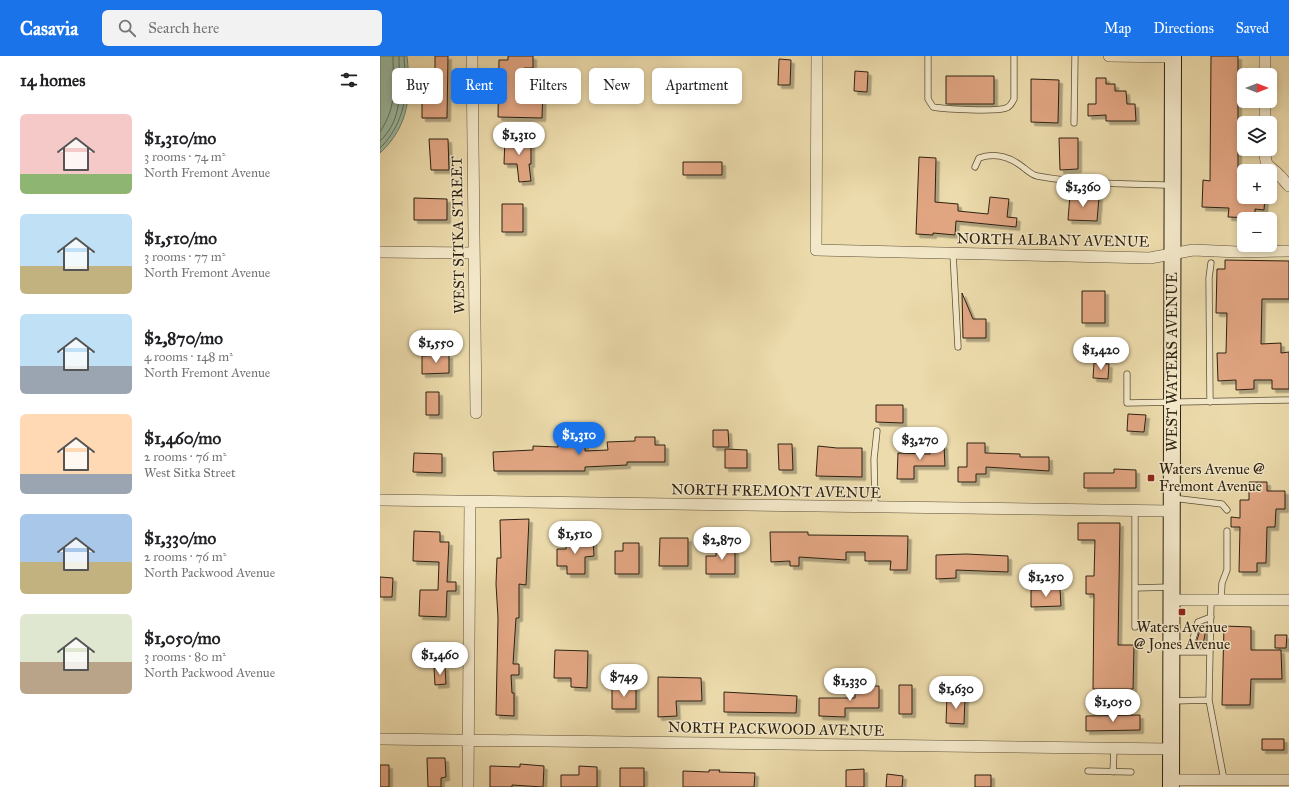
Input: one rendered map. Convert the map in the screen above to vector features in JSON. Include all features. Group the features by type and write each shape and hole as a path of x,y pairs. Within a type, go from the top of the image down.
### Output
{"main road":[{"name":"WEST WATERS AVENUE","path":"1171,783 1173,56"}],"street":[{"name":"WEST SITKA STREET","path":"472,56 473,253 476,413"},
{"name":"NORTH ALBANY AVENUE","path":"817,56 816,250 1150,258 1193,250 1238,252 1289,251"},
{"path":"1109,56 1173,56"},
{"path":"1265,56 1265,68"},
{"path":"1265,156 1268,167 1279,174 1289,186"},
{"path":"380,252 473,253"},
{"name":"NORTH FREMONT AVENUE","path":"380,500 1135,511 1172,504"},
{"path":"468,787 470,502"},
{"path":"1172,593 1216,600 1289,600"},
{"name":"NORTH PACKWOOD AVENUE","path":"380,740 1171,749"},
{"path":"1171,783 1224,780 1289,780"}],"lane":[{"path":"928,56 928,98 933,106 967,110 1005,109 1012,104 1014,99 1014,56"},
{"path":"1074,56 1074,123"},
{"path":"976,166 980,158 987,156 998,156 1014,160 1035,176 1079,182 1173,185"},
{"path":"953,253 958,347"},
{"path":"1210,402 1209,278 1211,263"},
{"path":"1127,374 1127,403 1289,400"},
{"path":"875,507 874,459 877,431"},
{"path":"1172,504 1222,504 1227,510"},
{"path":"1135,511 1135,627"},
{"path":"1224,780 1209,700 1211,617 1227,570 1227,532"},
{"path":"1135,588 1172,593"},
{"path":"1189,652 1198,622 1211,617"},
{"path":"1172,652 1210,652"},
{"path":"1171,701 1209,700"},
{"path":"1113,772 1114,749"},
{"path":"1088,771 1131,772"}],"water":[{"path":"380,56 407,56 408,68 392,68 392,104 407,104 403,120 390,142 380,153"}],"building":[{"path":"435,56 448,56 447,118 422,118 422,104 443,104 443,68 435,68"},
{"path":"508,56 533,56 533,68 515,68 515,104 542,104 542,118 498,117 498,104 507,104 507,68 499,68 499,60 508,60"},
{"path":"1211,56 1238,56 1237,204 1264,204 1264,210 1255,209 1255,212 1237,212 1237,217 1228,217 1229,208 1202,207 1203,180 1210,181"},
{"path":"779,59 791,60 790,85 778,85"},
{"path":"855,71 868,72 867,92 854,91"},
{"path":"946,76 994,76 994,104 946,104"},
{"path":"1096,78 1106,78 1106,84 1115,84 1115,91 1126,91 1127,104 1135,104 1136,121 1106,121 1106,115 1088,116 1088,104 1096,104"},
{"path":"1031,79 1059,80 1058,123 1031,122"},
{"path":"505,137 531,137 531,164 529,164 531,181 519,182 517,164 504,164"},
{"path":"1059,138 1078,138 1078,169 1060,170"},
{"path":"429,139 448,139 449,170 431,170"},
{"path":"919,157 936,158 935,202 958,204 958,211 988,214 990,197 1009,199 1007,217 1017,218 1016,227 956,221 955,235 933,233 933,235 916,234"},
{"path":"683,162 722,162 722,175 683,175"},
{"path":"1070,195 1099,197 1097,221 1068,220"},
{"path":"414,198 447,199 447,220 414,220"},
{"path":"502,204 523,204 523,232 502,232"},
{"path":"1225,260 1289,261 1289,299 1262,299 1261,344 1281,343 1281,353 1289,352 1289,389 1272,389 1272,380 1254,380 1254,389 1236,390 1236,380 1218,381 1217,353 1226,353 1227,313 1216,313 1217,269 1225,269"},
{"path":"1082,291 1105,291 1105,323 1082,323"},
{"path":"962,293 973,319 986,319 986,338 963,338"},
{"path":"449,355 449,373 422,374 422,356"},
{"path":"1094,363 1109,364 1108,379 1093,378"},
{"path":"426,392 439,392 439,415 426,415"},
{"path":"876,405 903,405 903,423 876,422"},
{"path":"1128,414 1146,415 1144,432 1127,431"},
{"path":"713,430 728,430 729,447 713,447"},
{"path":"635,437 655,437 655,445 665,445 665,462 627,462 627,465 585,467 585,471 494,471 493,452 533,450 533,446 558,447 558,440 585,440 585,451 608,450 607,442 635,441"},
{"path":"967,443 985,443 985,453 1020,454 1020,457 1049,457 1049,471 986,467 986,474 976,474 976,482 958,482 958,467 967,467"},
{"path":"778,444 792,444 793,470 779,470"},
{"path":"930,445 944,445 945,466 914,466 914,479 897,479 898,453 930,454"},
{"path":"818,446 862,448 862,477 816,476"},
{"path":"725,449 747,450 747,468 725,468"},
{"path":"414,453 442,454 442,473 413,472"},
{"path":"1114,469 1136,470 1136,488 1084,488 1084,473 1114,473"},
{"path":"1249,482 1267,482 1267,491 1285,491 1285,509 1276,509 1275,527 1267,527 1266,563 1257,563 1257,572 1239,572 1240,527 1231,527 1231,517 1240,518 1240,500 1249,500"},
{"path":"529,519 526,585 519,584 519,618 516,618 513,664 519,664 519,675 511,675 512,693 514,693 514,716 496,715 498,618 496,584 497,558 501,558 500,520"},
{"path":"1078,523 1120,523 1118,645 1134,645 1133,689 1093,689 1094,594 1086,594 1086,576 1094,576 1095,540 1078,540"},
{"path":"414,531 440,532 440,542 449,542 447,582 456,582 456,591 447,591 446,617 419,616 420,590 438,590 439,562 413,561"},
{"path":"770,532 808,532 808,535 908,536 907,570 890,570 891,561 865,561 865,552 846,552 846,560 799,557 799,566 790,566 790,561 771,562"},
{"path":"660,538 688,538 688,566 659,566"},
{"path":"593,539 594,556 585,557 585,574 567,574 567,566 557,566 557,549 566,549 566,540"},
{"path":"623,543 639,543 639,574 615,574 615,551 623,551"},
{"path":"735,546 735,574 706,574 706,556 716,556 716,547"},
{"path":"966,554 1008,556 1008,572 956,570 956,578 936,579 936,555"},
{"path":"380,577 393,578 392,597 380,597"},
{"path":"1060,589 1061,606 1031,607 1031,590"},
{"path":"1224,626 1251,627 1251,650 1281,650 1282,679 1251,679 1250,705 1222,705"},
{"path":"1201,627 1206,629 1203,645 1196,643"},
{"path":"1275,635 1287,635 1286,648 1275,648"},
{"path":"555,650 588,651 587,688 571,687 571,678 554,678"},
{"path":"445,667 446,684 435,685 434,668"},
{"path":"658,677 701,678 702,701 676,701 677,716 658,717"},
{"path":"899,685 912,685 912,714 899,714"},
{"path":"612,686 636,687 636,709 612,709"},
{"path":"855,686 879,686 879,708 845,708 845,717 819,716 819,698 855,698"},
{"path":"724,692 797,696 796,713 724,712"},
{"path":"947,696 965,697 964,724 946,723"},
{"path":"1140,715 1140,730 1086,731 1086,716"},
{"path":"1262,739 1284,739 1284,750 1262,750"},
{"path":"427,758 445,758 446,777 441,778 441,787 428,787"},
{"path":"520,764 544,766 543,787 512,785 512,787 490,787 490,766 520,767"},
{"path":"380,765 389,765 389,787 380,787"},
{"path":"579,766 597,767 597,787 561,787 561,775 579,775"},
{"path":"620,768 644,768 644,787 620,787"},
{"path":"864,769 864,787 846,787 846,770"},
{"path":"709,770 720,770 719,772 755,773 754,787 683,787 683,771 709,772"},
{"path":"887,774 903,776 902,787 886,787"},
{"path":"975,775 991,775 991,787 975,787"}],"place":[{"name":"Waters Avenue @ Fremont Avenue","path":"1151,478"},
{"name":"Waters Avenue @ Jones Avenue","path":"1182,612"}]}
